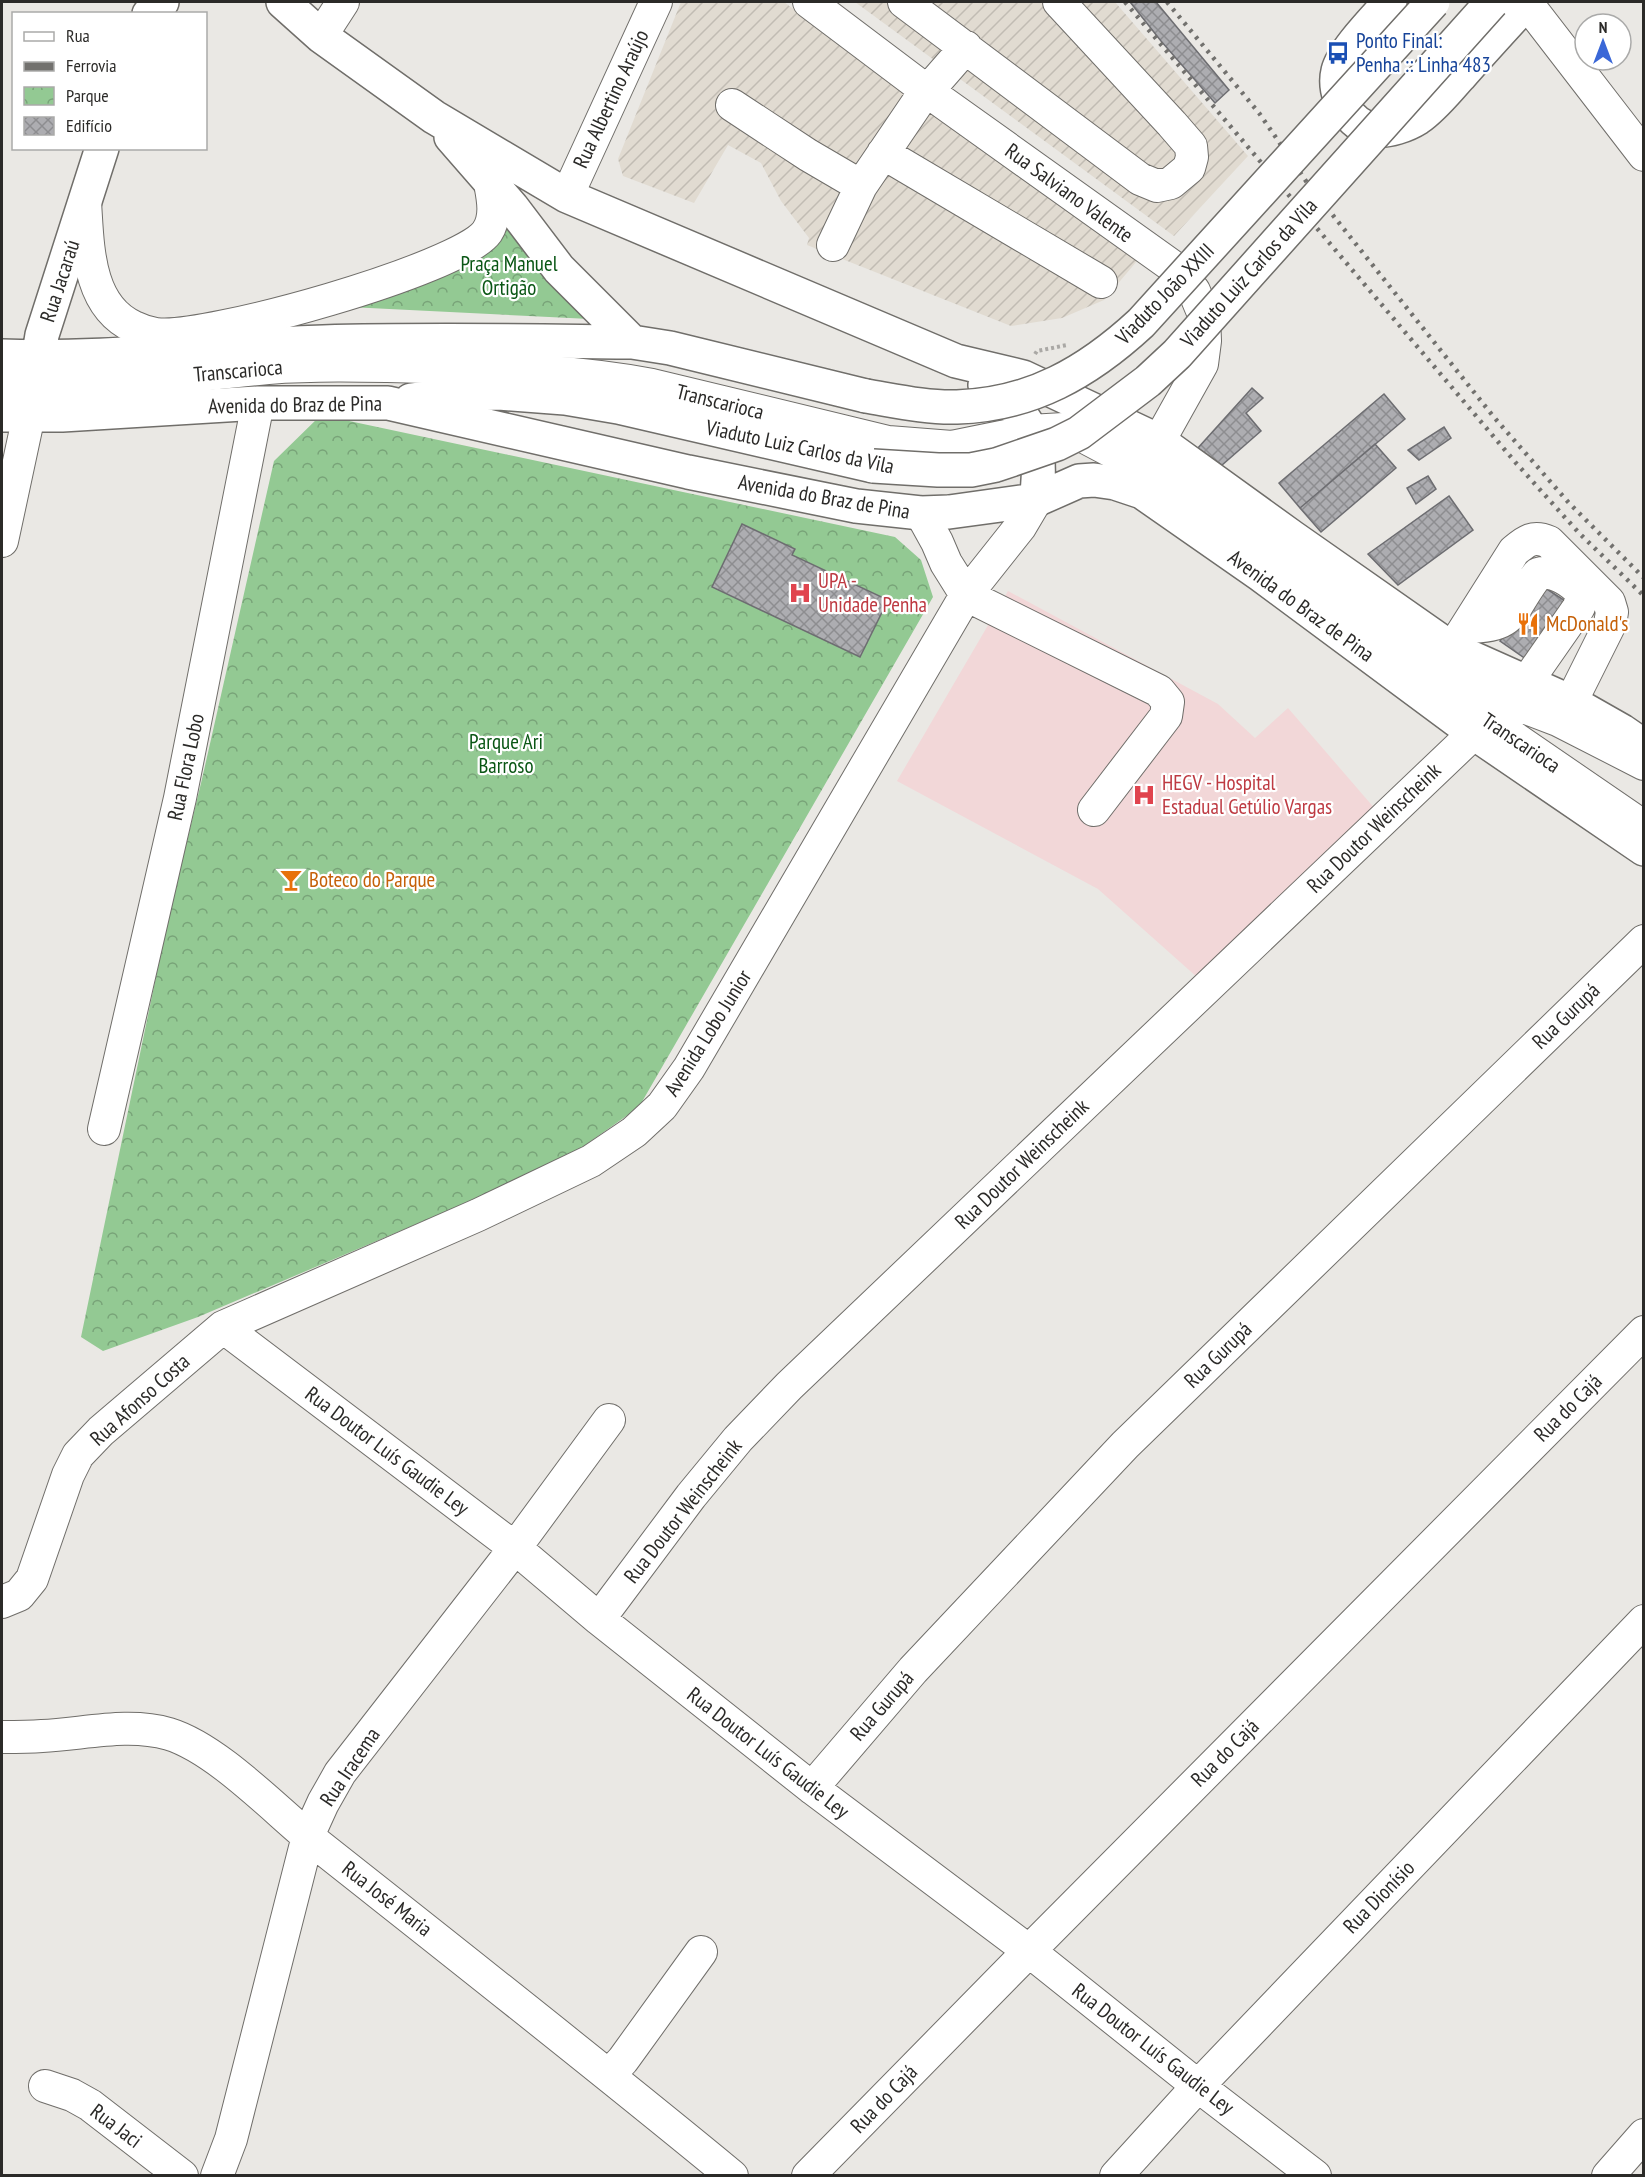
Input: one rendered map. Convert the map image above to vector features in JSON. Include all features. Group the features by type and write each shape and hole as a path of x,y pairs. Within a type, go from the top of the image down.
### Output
{"main road":[{"path":"283,2 321,36 434,117 567,196 956,361 1023,377 1160,441 1292,537 1460,638 1526,683 1571,702 1623,731 1644,746"},
{"path":"1390,2 1345,57 1338,71 1339,97 1344,107 1358,123 1376,130 1394,128 1418,118 1438,100 1527,2"},
{"name":"Viaduto João XXIII","path":"632,342 682,350 866,396 930,406 958,407 983,404 1023,397 1055,386 1107,352 1141,323 1434,2"},
{"name":"Viaduto Luiz Carlos da Vila","path":"388,403 450,395 499,393 565,398 618,407 873,466 971,470 1022,457 1079,433 1148,381 1178,354 1492,2"},
{"path":"434,117 512,207 560,269 632,342"},
{"name":"Rua Jacaraú","path":"20,392 42,335 101,150"},
{"path":"20,392 110,356 322,342 632,342"},
{"name":"Avenida do Braz de Pina","path":"2,356 20,392 258,403 388,403 688,472 856,506 935,513 1036,500 1079,481 1094,480 1115,483 1142,492 1261,575 1474,733 1644,849"},
{"path":"956,361 1024,426 1039,467 1036,500"},
{"path":"935,513 1002,464 1012,452 1024,426"}],"street":[{"path":"321,36 342,2"},
{"name":"Rua Albertino Araújo","path":"567,196 656,2"},
{"name":"Rua Salviano Valente","path":"809,2 927,91 1179,271 1194,291 1204,315 1206,341 1202,364 1160,441"},
{"path":"904,2 1140,179 1157,186 1172,183 1189,168 1192,157 1191,146 1059,2"},
{"path":"1527,2 1644,155"},
{"path":"833,245 861,186 883,153 927,91 966,47"},
{"path":"732,105 861,186"},
{"path":"883,153 1101,282"},
{"path":"85,202 91,265 96,285 112,312 133,327 157,334 196,330 248,320 324,301 416,272 450,257 473,244 486,233 493,220 494,207 490,183"},
{"name":"Transcarioca","path":"20,392 304,366 509,369 612,378 652,385 888,442 952,447 1024,426 1064,429 1075,432 1170,482 1405,651 1456,681 1558,720 1644,764"},
{"path":"2,541 20,392"},
{"name":"Rua Flora Lobo","path":"104,1129 180,798 258,403"},
{"name":"Avenida Lobo Junior","path":"223,1327 478,1215 591,1161 634,1132 662,1106 689,1068 966,595 1020,527 1036,500"},
{"path":"935,513 937,542 946,563 966,595 1159,691 1168,702 1166,716 1094,810"},
{"path":"1460,638 1514,551 1527,540 1540,538 1549,542 1610,602 1612,612 1610,624 1571,702"},
{"path":"1460,638 1509,618 1538,574 1544,572 1554,574 1577,588 1582,594 1579,607 1526,683"},
{"name":"Transcarioca","path":"1405,651 1466,706 1644,827"},
{"name":"Rua Doutor Weinscheink","path":"599,1619 691,1496 738,1439 789,1386 1474,733"},
{"name":"Rua Gurupá","path":"812,1788 913,1670 1125,1445 1644,941"},
{"name":"Rua Doutor Luís Gaudie Ley","path":"223,1327 515,1548 599,1619 812,1788 1029,1951 1198,2086 1315,2175"},
{"name":"Rua Afonso Costa","path":"2,1602 19,1595 32,1580 68,1475 78,1455 101,1431 223,1327"},
{"name":"Rua do Cajá","path":"808,2175 1644,1332"},
{"name":"Rua Iracema","path":"217,2175 231,2139 308,1836 323,1803 340,1773 515,1548 609,1420"},
{"name":"Rua Dionísio","path":"1116,2175 1198,2086 1644,1621"},
{"name":"Rua José Maria","path":"2,1737 41,1737 130,1728 168,1734 193,1744 221,1763 308,1836 732,2175"},
{"path":"609,2075 623,2060 701,1952"},
{"name":"Rua Jaci","path":"45,2086 72,2095 90,2105 183,2175"},
{"path":"1608,2175 1644,2135"}],"shaded area":[{"path":"681,2 784,2 1137,261 1104,300 1062,318 1011,326 807,245 809,238 781,201 761,163 728,145 694,203 623,176 618,159"},
{"path":"855,2 1115,2 1248,156 1174,236"},
{"name":"HEGV - Hospital Estadual Getúlio Vargas","path":"1008,591 1218,704 1255,738 1288,708 1376,810 1198,978 1098,889 897,781"}],"green space":[{"name":"Praça Manuel Ortigão","path":"509,212 590,319 329,306"},
{"name":"Parque Ari Barroso","path":"321,415 895,537 921,560 933,597 639,1107 560,1163 198,1317 103,1351 81,1337 167,924 274,461"}],"building":[{"path":"1130,2 1156,2 1229,90 1215,103"},
{"path":"1252,388 1263,398 1246,413 1261,431 1222,465 1198,448"},
{"path":"1384,394 1405,419 1300,508 1279,483"},
{"path":"1444,427 1451,438 1419,460 1408,450"},
{"path":"1375,444 1396,468 1321,532 1300,508"},
{"path":"1428,476 1436,489 1416,504 1407,488"},
{"path":"1449,496 1473,530 1398,585 1368,554"},
{"name":"UPA - Unidade Penha","path":"742,524 795,549 792,555 888,600 860,657 712,587"},
{"path":"1539,584 1570,604 1530,662 1500,641"}],"railway":[{"path":"1125,2 1516,463 1579,533 1644,596"},
{"path":"1167,2 1259,113 1308,184 1493,416 1569,503 1644,578"}],"place":[{"name":"Ponto Final: Penha :: Linha 483","path":"1338,53"},
{"name":"UPA - Unidade Penha","path":"800,593"},
{"name":"McDonald's","path":"1528,624"},
{"name":"HEGV - Hospital Estadual Getúlio Vargas","path":"1144,795"},
{"name":"Boteco do Parque","path":"291,880"}]}
